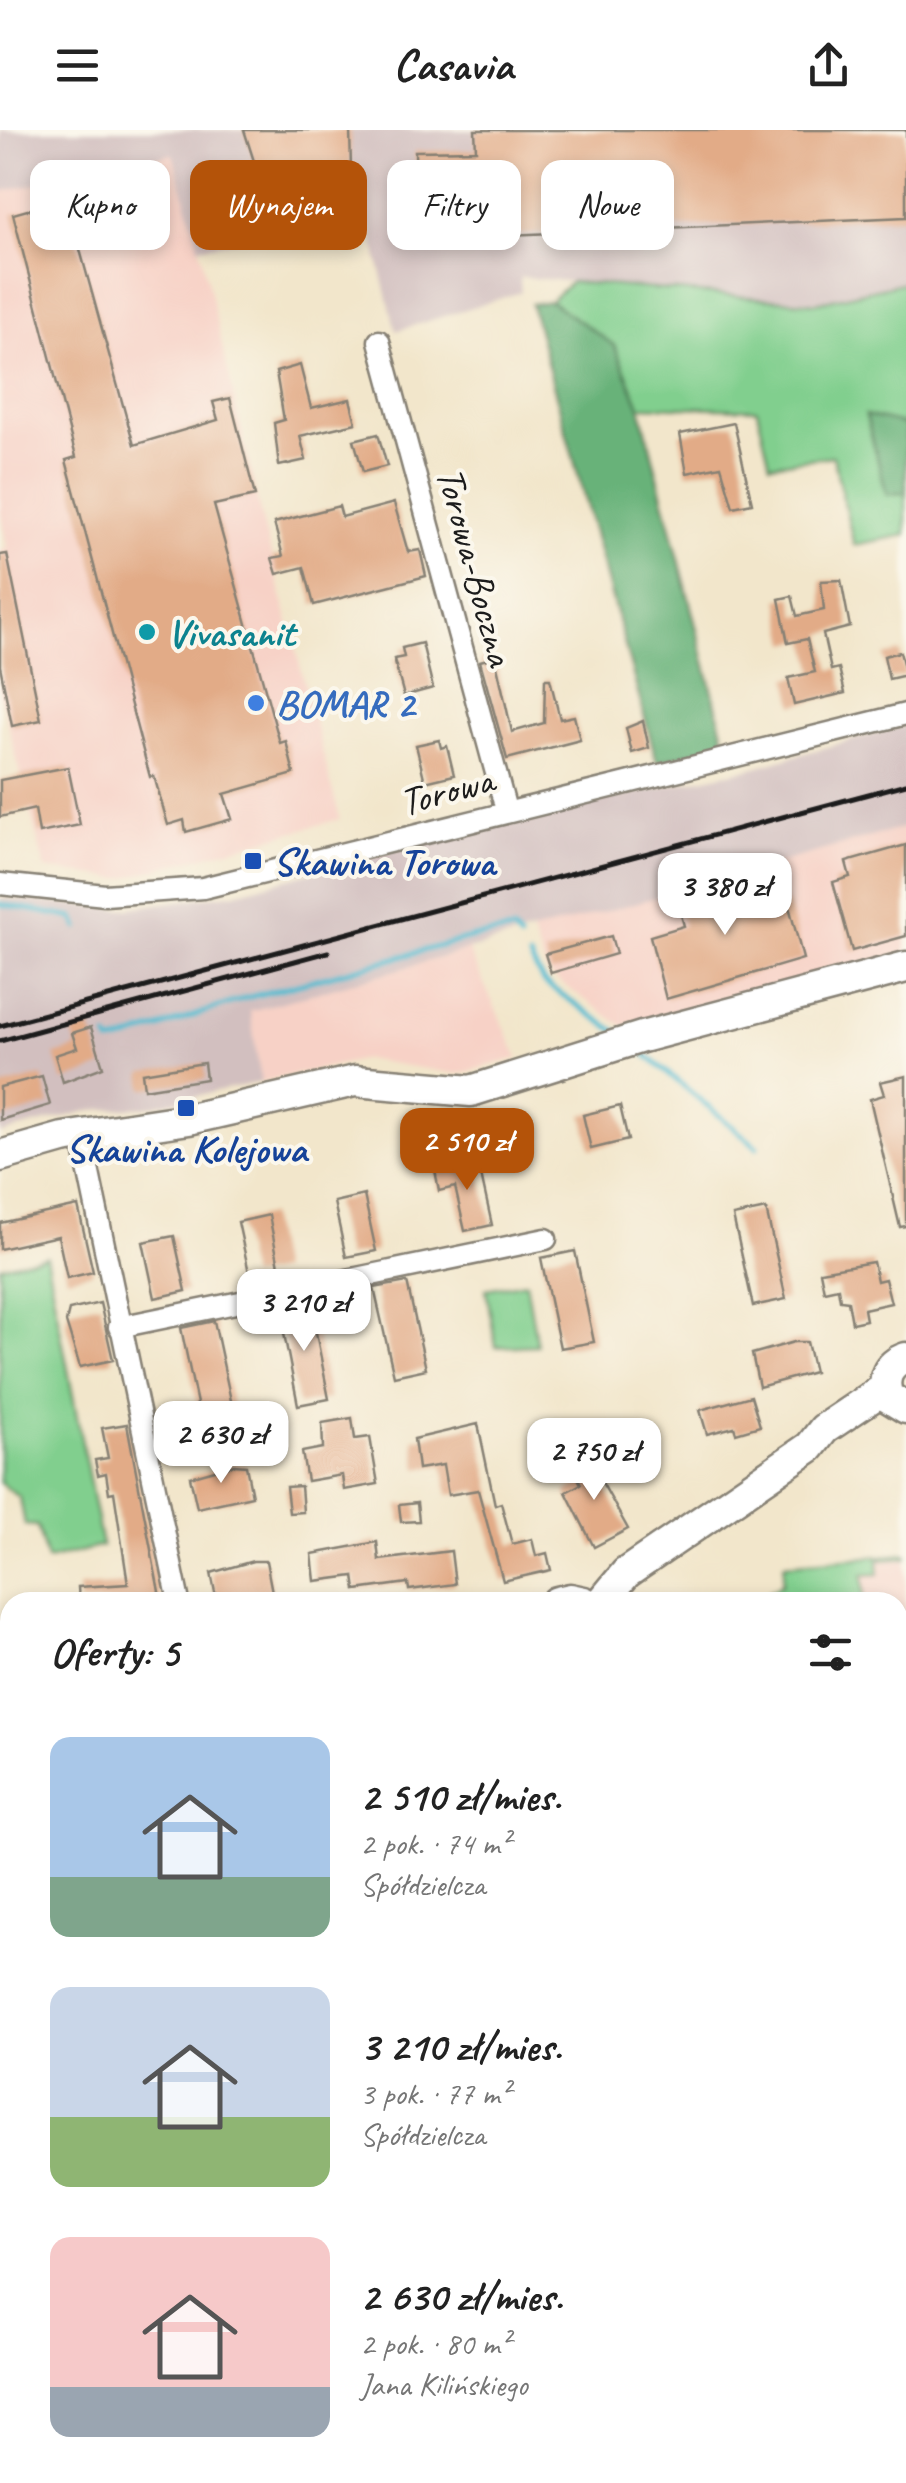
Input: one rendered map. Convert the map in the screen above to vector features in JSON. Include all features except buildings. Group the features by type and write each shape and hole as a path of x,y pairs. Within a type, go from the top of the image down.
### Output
{"street":[{"name":"Torowa-Boczna","path":"379,341 506,810"},
{"name":"Torowa","path":"0,884 105,896 171,894 506,810 742,758 906,714"},
{"path":"0,1156 81,1134 165,1124 354,1080 436,1091 471,1091 629,1041 906,966"},
{"path":"81,1134 177,1592"},
{"path":"119,1328 546,1239"},
{"path":"590,1592 602,1581 626,1573 810,1447 833,1442 895,1400 891,1366 906,1358"}],"shaded area":[{"path":"0,130 906,130 906,282 816,303 520,277 521,292 396,331 367,226 367,160 190,160 190,215 173,154 146,160 30,160 30,185 0,192"},
{"path":"177,148 190,205 190,250 200,250 260,512 340,819 120,879 45,869 0,693 0,550 7,548 0,511 0,189 30,182 30,250 170,250 170,160 125,160"},
{"path":"906,725 906,827 250,1011 261,1082 146,1107 92,1110 0,1134 0,898 122,909 235,893 506,820 748,769"},
{"path":"906,827 906,957 623,1026 548,974 531,931"},
{"path":"468,950 519,1058 458,1074 364,1059 261,1082 249,1011"},
{"path":"906,1554 906,1592 857,1592 855,1558"}],"green space":[{"path":"571,282 816,303 906,282 906,425 866,416 887,494 906,492 906,535 854,545 833,456 770,464 757,409 640,406 614,345 550,301"},
{"path":"550,301 614,345 640,406 726,744 657,762 531,304"},
{"path":"866,415 906,425 906,492 887,495"},
{"path":"46,1256 102,1546 47,1560 37,1526 25,1525 20,1498 0,1483 0,1266"},
{"path":"526,1282 537,1345 496,1347 486,1289"},
{"path":"906,1554 906,1558 878,1560 879,1574 863,1575 864,1592 769,1592 782,1584 784,1564"}],"waterway":[{"path":"0,904 74,918 78,928"},
{"path":"108,1038 110,1043 119,1042 242,999 474,937 513,931 520,939"},
{"path":"530,958 543,982 620,1034"},
{"path":"640,1050 757,1147"}],"railway":[{"path":"0,1026 906,784"},
{"path":"0,1041 328,952"}],"place":[{"name":"Vivasanit","path":"147,632"},
{"name":"BOMAR 2","path":"256,703"},
{"name":"Skawina Torowa","path":"253,861"},
{"name":"Skawina Kolejowa","path":"186,1108"}]}
